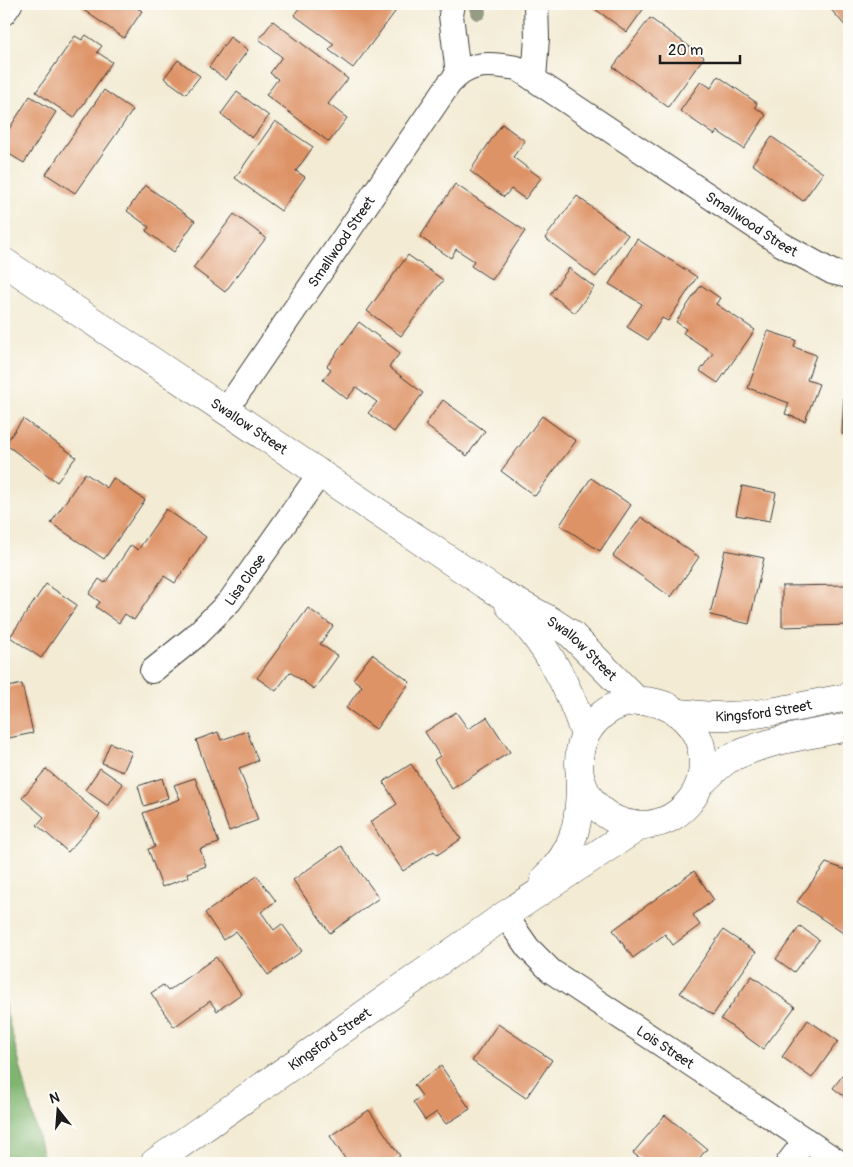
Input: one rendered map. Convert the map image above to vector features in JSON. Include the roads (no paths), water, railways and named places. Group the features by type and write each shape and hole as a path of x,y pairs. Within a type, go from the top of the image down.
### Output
{"street":[{"path":"4,13 10,4"},
{"path":"453,4 452,15 458,74"},
{"path":"534,79 538,38 536,4"},
{"name":"Smallwood Street","path":"226,410 449,84 458,74 474,65 495,64 517,68 781,244 832,272 849,276"},
{"name":"Swallow Street","path":"4,262 321,472 494,590 548,619 571,634 637,701"},
{"name":"Lisa Close","path":"152,671 193,638 230,601 321,472"},
{"name":"Swallow Street","path":"494,590 530,627 562,675 585,736"},
{"name":"Kingsford Street","path":"678,712 730,716 776,711 849,697"},
{"path":"637,701 658,703 678,712 692,726 701,744 704,763 701,783 692,800 678,814 660,823 640,826 620,823 603,813 588,798 580,777 579,756 585,736 598,718 616,706 637,701"},
{"path":"701,783 726,761 756,748 787,739 849,726"},
{"name":"Kingsford Street","path":"505,915 553,870 568,849 579,815 580,777"},
{"name":"Kingsford Street","path":"154,1163 505,915 640,826"},
{"name":"Lois Street","path":"505,915 528,948 551,971 840,1163"},
{"path":"788,1163 806,1140"}]}
